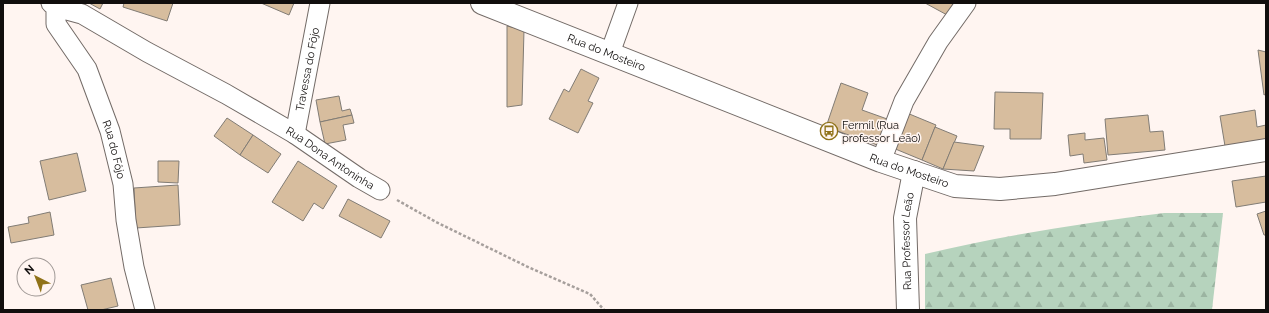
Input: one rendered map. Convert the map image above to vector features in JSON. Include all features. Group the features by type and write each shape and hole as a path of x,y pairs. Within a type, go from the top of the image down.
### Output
{"main road":[{"name":"Rua do Mosteiro","path":"482,3 881,161 955,186 1000,189 1055,184 1266,150"},
{"name":"Rua Professor Leão","path":"908,310 905,218 914,172"}],"street":[{"name":"Travessa do Fôjo","path":"295,134 320,3"},
{"path":"610,53 628,3"},
{"path":"881,161 904,101 938,42 966,3"},
{"name":"Rua Dona Antoninha","path":"53,5 82,14 147,52 226,94 295,134 359,178 380,190"},
{"name":"Rua do Fôjo","path":"53,5 56,24 87,69 110,131 123,184 126,220 134,267 145,310"}],"path":[{"name":"Rua Dona Antoninha","path":"380,190 436,222 528,267 590,294 604,310"}],"green space":[{"path":"1164,213 1223,213 1212,310 925,310 925,254 1044,230"}],"building":[{"path":"89,3 103,3 100,9"},
{"path":"124,3 173,3 167,21 123,7"},
{"path":"261,3 294,3 289,15"},
{"path":"925,3 957,3 949,16"},
{"path":"507,26 524,30 522,105 507,107"},
{"path":"1258,50 1266,52 1266,94 1264,95"},
{"path":"581,69 599,78 588,101 593,103 578,133 549,119 564,89 569,92"},
{"path":"841,83 868,93 862,110 890,120 880,146 826,127"},
{"path":"995,92 1043,93 1041,139 1010,139 1010,129 994,129"},
{"path":"339,96 342,111 350,109 352,115 320,122 316,100"},
{"path":"1255,110 1257,127 1266,125 1266,139 1225,146 1220,116"},
{"path":"907,113 936,125 922,160 893,148"},
{"path":"352,115 354,123 343,125 346,140 325,144 320,122"},
{"path":"1148,115 1150,132 1163,131 1165,150 1108,155 1105,119"},
{"path":"227,118 253,135 240,155 214,136"},
{"path":"935,127 957,136 943,169 922,160"},
{"path":"1085,133 1085,140 1104,138 1107,160 1084,163 1083,154 1070,156 1068,135"},
{"path":"253,135 281,154 268,173 240,155"},
{"path":"954,142 984,146 974,171 943,169"},
{"path":"77,153 86,191 49,200 40,161"},
{"path":"158,161 179,161 178,183 158,182"},
{"path":"298,161 337,186 323,209 314,203 303,221 272,202"},
{"path":"1266,176 1266,202 1236,207 1232,181"},
{"path":"178,185 180,225 136,228 134,188"},
{"path":"348,199 390,221 381,238 339,216"},
{"path":"1266,211 1266,235 1264,235 1257,214"},
{"path":"50,212 54,235 11,243 8,227 29,223 28,217"},
{"path":"111,278 118,306 101,310 88,310 81,285"}],"place":[{"name":"Fermil (Rua professor Leão)","path":"829,131"}]}
